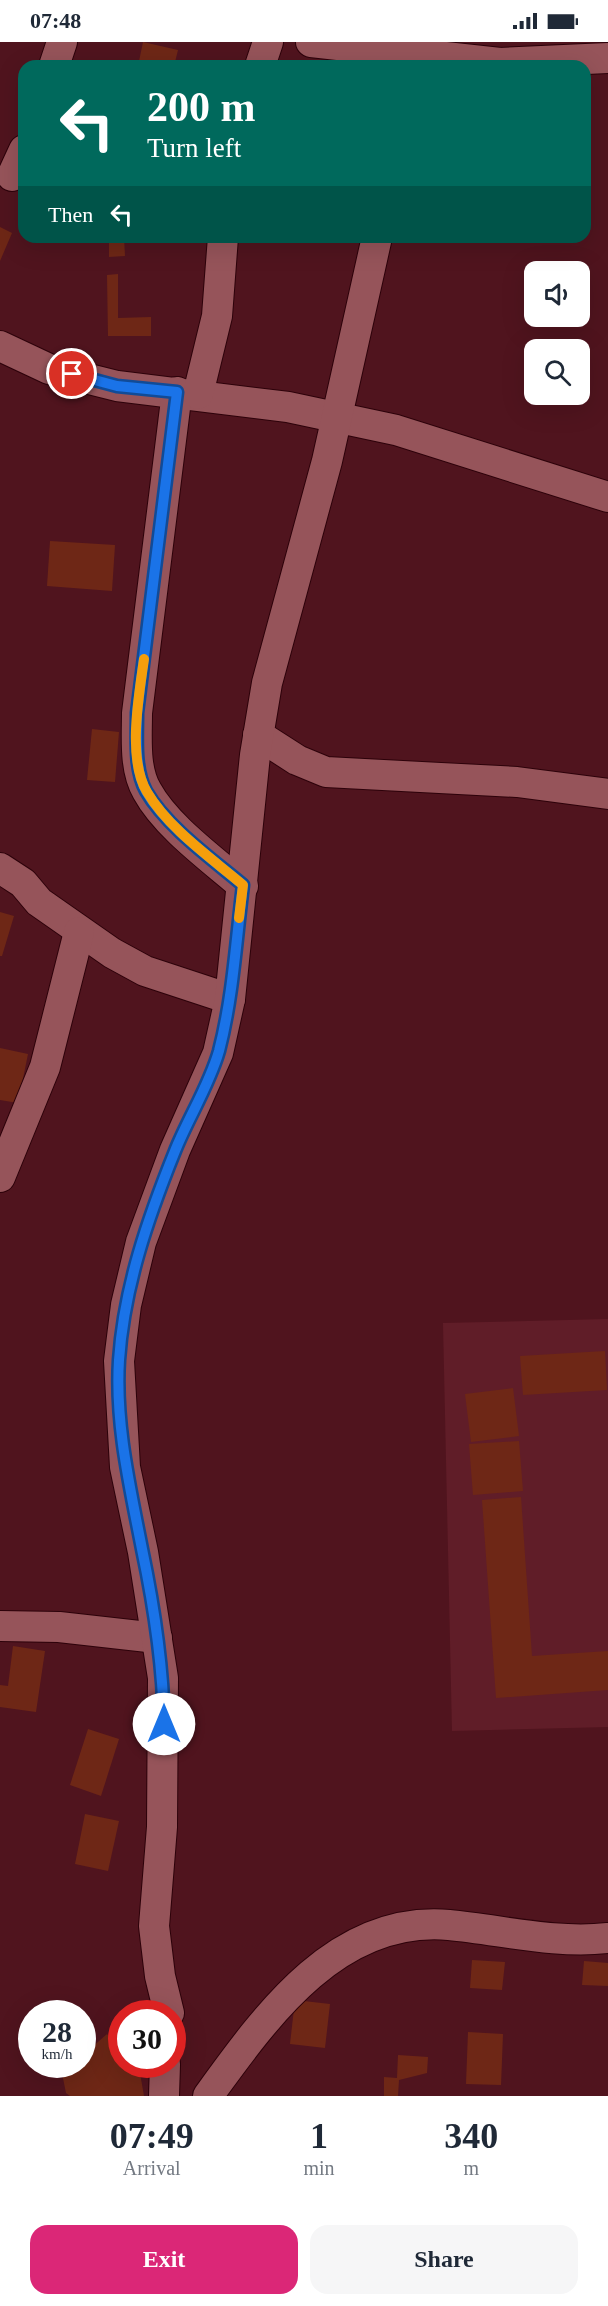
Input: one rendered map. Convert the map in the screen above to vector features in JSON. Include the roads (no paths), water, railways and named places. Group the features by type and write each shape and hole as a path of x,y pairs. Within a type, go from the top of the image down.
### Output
{"street":[{"path":"56,60 62,42"},
{"path":"262,60 268,42"},
{"path":"311,42 416,60"},
{"path":"565,60 608,58"},
{"path":"12,177 18,164"},
{"path":"223,243 217,316 187,393 137,713 137,755 146,790 174,825 243,885"},
{"path":"166,2000 160,1976 154,1926 160,1866 164,1747 163,1678 143,1552 125,1467 119,1361 126,1305 141,1242 175,1150 218,1053 230,999 258,735 283,621 338,417 376,243"},
{"path":"0,346 49,369 117,386 187,393 338,417 396,430 608,497"},
{"path":"258,735 297,760 326,772 517,782 608,794"},
{"path":"0,868 22,883 39,902 79,932 145,971 230,999"},
{"path":"0,1177 45,1067 79,932"},
{"path":"0,1626 59,1628 157,1638"},
{"path":"207,2096 263,2021 288,1994 338,1954 377,1934 412,1924 448,1925 576,1941 608,1952"},
{"path":"576,1941 608,1938"},
{"path":"164,2096 165,2078"}]}
